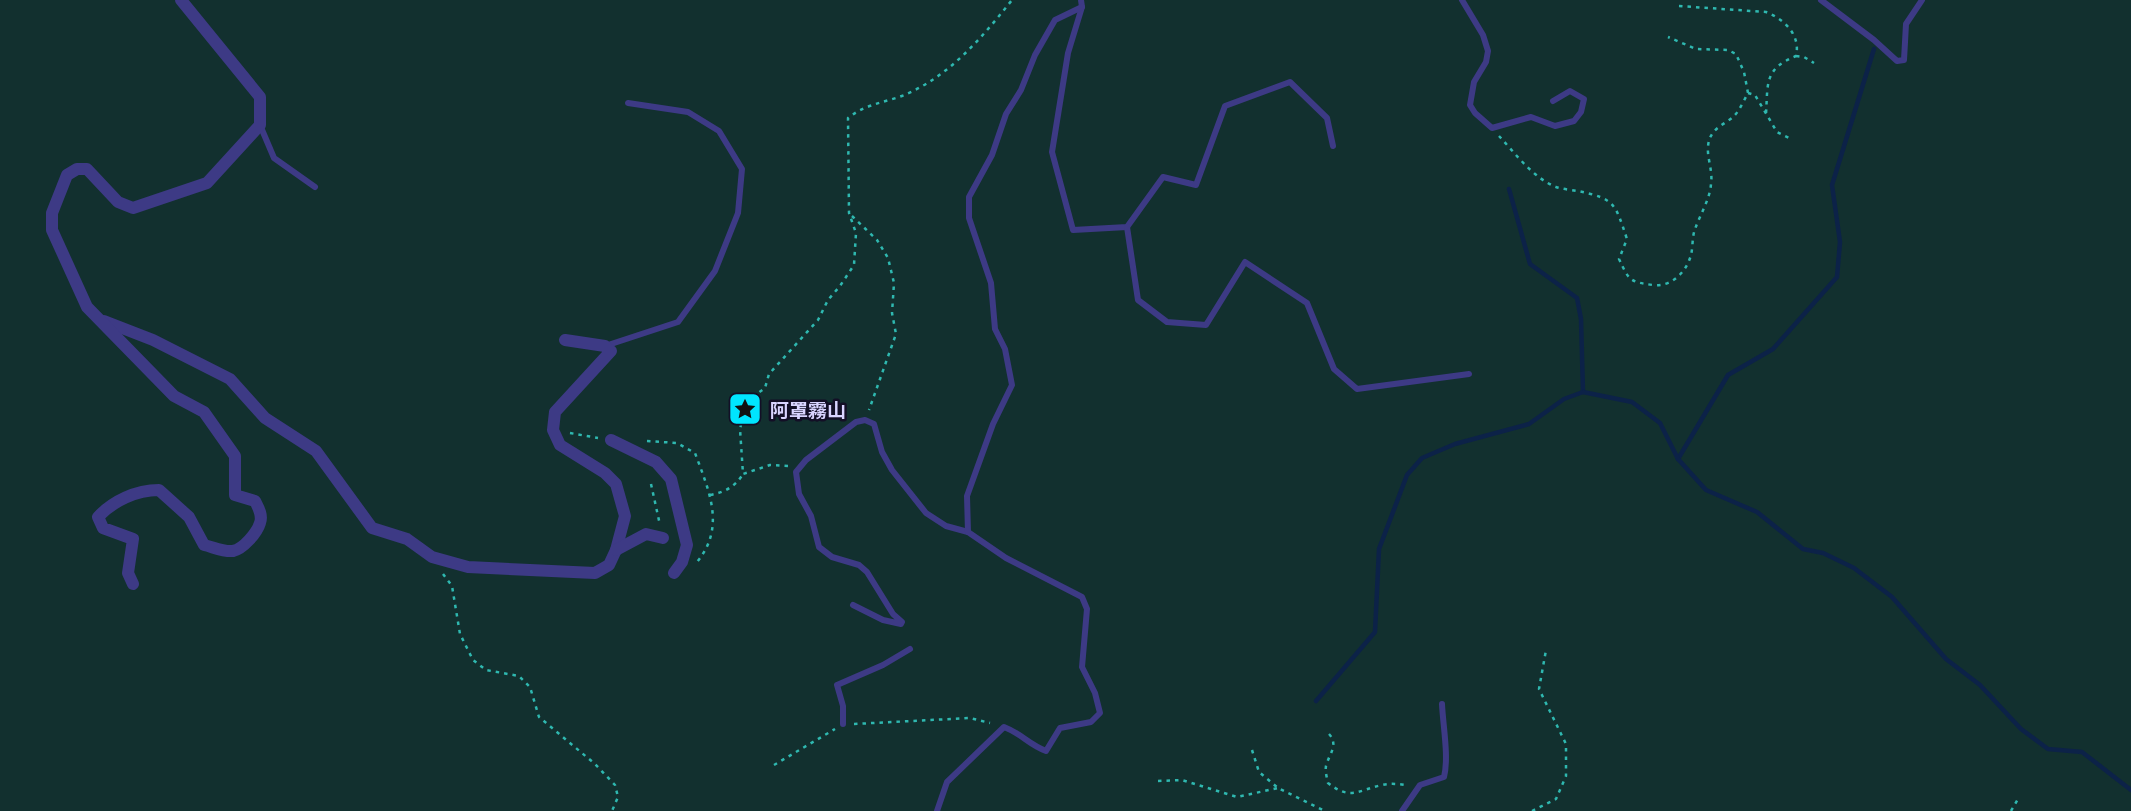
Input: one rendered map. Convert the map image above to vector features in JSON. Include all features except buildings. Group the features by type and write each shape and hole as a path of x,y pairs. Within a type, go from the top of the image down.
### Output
{"street":[{"path":"133,583 128,573 133,540 103,528 98,517 108,506 143,490 159,490 189,517 204,545 225,551 235,551 245,545 260,523 260,512 255,501 235,495 235,456 204,412 174,396 88,307 52,230 52,213 67,174 77,169 88,169 118,202 133,208 207,183 260,125 260,97 181,0"},
{"path":"98,318 153,340 230,379 265,418 316,451 372,528 407,540 432,557 468,567 595,573 609,565 625,516 616,484 606,473 560,445 553,430 555,412 611,351 606,346 565,340"},
{"path":"611,440 656,462 671,479 687,545 682,562 674,573"},
{"path":"616,550 646,534 663,538"}],"lane":[{"path":"1462,0 1483,35 1488,51 1486,62 1474,82 1470,105 1475,113 1492,128 1531,117 1555,126 1574,121 1581,112 1584,99 1570,91 1553,101"},
{"path":"1821,0 1897,61 1903,60 1905,53 1906,24 1922,0"},
{"path":"1081,4 1068,53 1052,152 1073,230 1127,227"},
{"path":"968,532 967,496 993,424 1012,385 1005,349 995,329 991,283 969,218 969,197 992,156 1006,114 1021,90 1035,55 1055,20 1081,4"},
{"path":"1333,146 1327,118 1290,82 1225,106 1196,185 1163,177 1127,227 1138,300 1167,323 1206,324 1245,262 1307,303 1335,369 1357,390 1469,374"},
{"path":"606,346 678,323 715,271 738,214 742,169 719,131 688,112 628,103"},
{"path":"260,125 274,158 315,187"},
{"path":"853,605 883,620 902,622 893,614 867,572 859,565 832,557 819,547 811,516 799,494 796,472 806,460 856,422 866,420 874,424 882,452 892,470 926,513 946,526 968,532 1006,558 1082,597 1087,609 1082,667 1095,693 1100,713 1091,722 1060,728 1046,751 1030,745 1020,733 1004,727 947,782 937,811"},
{"path":"843,724 843,706 837,685 883,665 910,649"},
{"path":"1402,811 1420,785 1444,777 1447,765 1442,704"}],"path":[{"path":"710,495 725,492 738,483 743,474 740,429 746,402 765,388 769,374 818,320 828,300 854,265 856,233 849,213 847,179 848,118 862,108 911,93 930,81 987,33 1012,0"},
{"path":"1679,5 1766,12 1777,16 1790,29 1796,55"},
{"path":"1492,128 1528,167 1555,186 1609,200 1617,209 1627,239 1619,259 1629,279 1634,283 1661,286 1672,283 1687,265 1693,233 1712,187 1708,146 1715,130 1722,122 1734,117 1748,93 1737,54 1728,50 1696,49 1668,37"},
{"path":"1796,55 1814,63"},
{"path":"1766,114 1768,83 1772,70 1796,55"},
{"path":"1748,93 1755,95 1777,132 1791,139"},
{"path":"849,213 877,240 888,258 894,283 892,313 895,334 866,420"},
{"path":"743,474 770,465 787,464 796,472"},
{"path":"432,557 452,586 460,634 473,660 486,670 519,676 530,687 539,717 595,764 615,785 618,797 612,811"},
{"path":"1532,811 1556,799 1566,775 1566,744 1539,689 1546,650"},
{"path":"774,765 843,724 970,718 1004,727"},
{"path":"1329,734 1334,745 1325,769 1328,783 1341,793 1354,794 1385,784 1420,785"},
{"path":"1252,750 1259,772 1278,788 1325,811"},
{"path":"1158,781 1182,780 1237,797 1278,788"},
{"path":"2011,811 2018,799"}],"green space":[{"path":"0,0 2131,0 2131,811 0,811"}],"waterway":[{"path":"1678,459 1728,375 1773,349 1837,277 1840,242 1832,185 1874,49"},
{"path":"1509,189 1530,264 1577,298 1581,319 1583,392"},
{"path":"1316,701 1375,632 1379,549 1407,475 1422,458 1455,444 1529,424 1564,399 1583,392 1632,402 1660,423 1678,459 1706,490 1757,512 1803,549 1823,553 1854,568 1892,597 1946,659 1980,685 2021,729 2048,749 2082,752 2131,790"}],"place":[{"name":"阿罩霧山","path":"745,409"}]}
